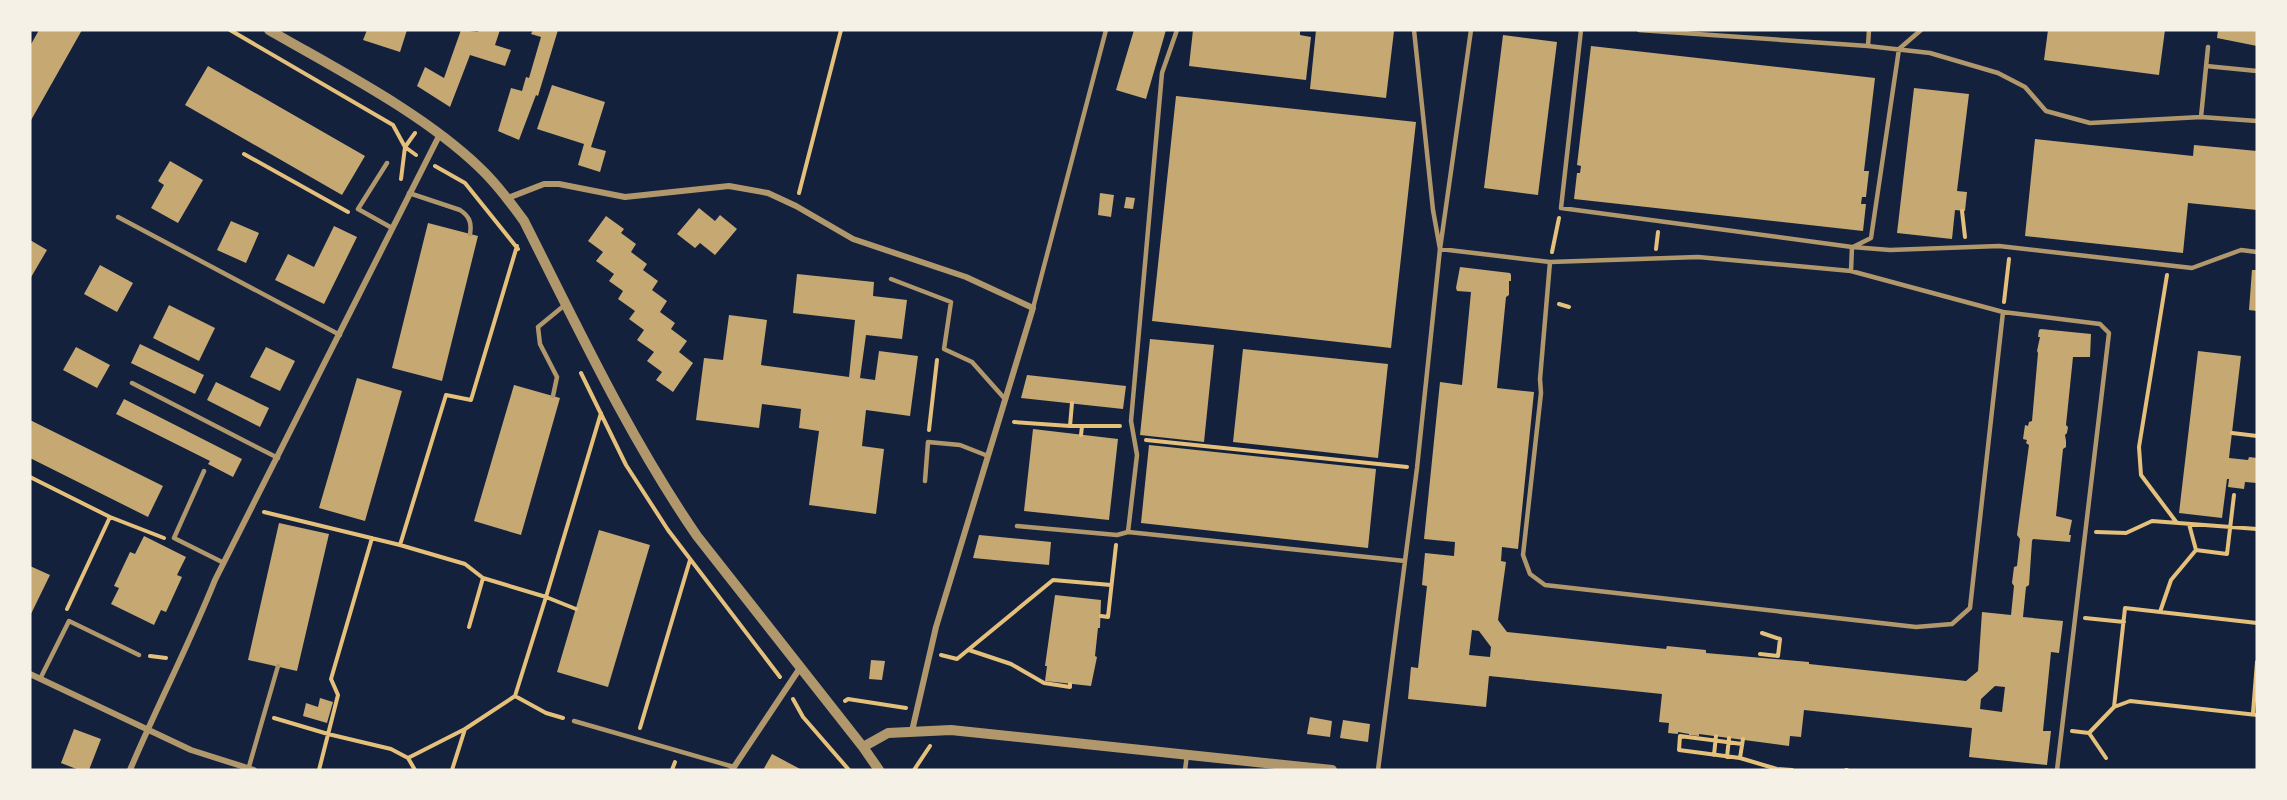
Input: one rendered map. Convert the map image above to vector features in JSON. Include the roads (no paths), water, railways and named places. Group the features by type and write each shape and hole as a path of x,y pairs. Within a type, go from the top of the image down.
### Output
{"street":[{"path":"269,30 440,134 481,168 508,198 524,221 608,388 672,500 697,536 879,770"},
{"path":"130,770 224,563 440,134"},
{"path":"508,198 544,184 560,184 625,197 729,186 768,193 853,238 966,277 1033,308 936,627 912,730"},
{"path":"733,768 800,668"},
{"path":"30,674 191,750 254,770"},
{"path":"863,747 888,733 912,730 963,731 1332,770"}],"lane":[{"path":"1033,308 1106,30"},
{"path":"1128,532 1137,455 1131,420 1162,73 1177,30"},
{"path":"1414,30 1433,210 1440,249"},
{"path":"1378,770 1417,468 1440,249 1471,30"},
{"path":"1581,30 1561,208 1852,247 1890,250 1999,246 2192,268 2241,250 2257,252"},
{"path":"1639,30 1868,46 1930,53 1998,73 2025,87 2046,111 2090,123 2201,117 2257,121"},
{"path":"1747,39 1748,30"},
{"path":"1868,46 1869,30"},
{"path":"1852,247 1871,238 1899,49 1921,30"},
{"path":"2201,117 2208,47"},
{"path":"2206,66 2257,71"},
{"path":"387,163 358,209 392,228"},
{"path":"409,194 460,210 470,220 470,234"},
{"path":"118,217 340,335"},
{"path":"1851,271 1852,247"},
{"path":"1440,249 1550,262 1698,257 1851,271 2003,312 2100,324 2109,333 2057,770"},
{"path":"1550,262 1540,379 1541,393 1523,555 1530,574 1545,585 1916,627 1952,624 1970,608 2003,312"},
{"path":"891,279 951,302 944,349 972,363 1005,399"},
{"path":"553,396 557,377 540,344 538,327 566,304"},
{"path":"132,383 278,458"},
{"path":"925,482 928,442 960,445 988,456"},
{"path":"204,471 174,538 224,563"},
{"path":"1017,526 1117,535 1128,532 1405,561"},
{"path":"40,679 69,621 139,655"},
{"path":"249,770 278,666"},
{"path":"574,721 733,768"},
{"path":"1185,770 1187,755"}]}
